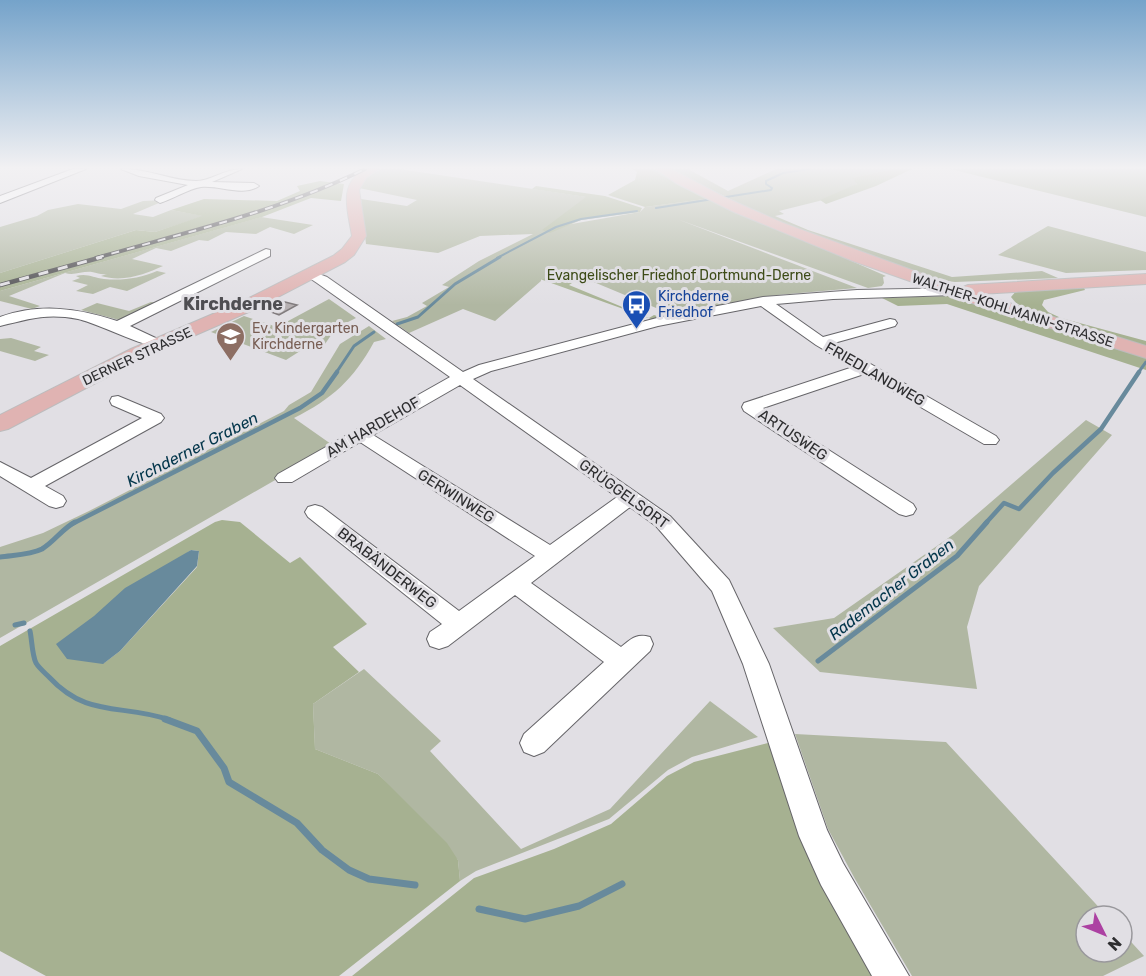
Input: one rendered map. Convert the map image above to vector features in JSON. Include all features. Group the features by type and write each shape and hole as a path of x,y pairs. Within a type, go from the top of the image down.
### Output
{"main road":[{"name":"DERNER STRASSE","path":"0,424 157,344 231,314 339,259 355,244 359,236 355,215"},
{"name":"WALTHER-KOHLMANN-STRASSE","path":"754,215 801,236 945,289 1146,352"},
{"path":"945,289 1146,279"},
{"path":"945,289 1070,282"},
{"path":"1012,287 1006,290 1005,297 1021,313"}],"street":[{"path":"120,326 266,253"},
{"name":"WALTHER-KOHLMANN-STRASSE","path":"881,266 893,281 886,291"},
{"name":"GRÜGGELSORT","path":"311,275 322,280 461,377 663,521 721,586 756,664 814,836 831,874 891,976"},
{"path":"859,294 945,289"},
{"path":"859,294 945,289"},
{"name":"AM HARDEHOF","path":"285,478 461,377 485,368 725,308 763,302 859,294"},
{"name":"FRIEDLANDWEG","path":"763,302 821,342 990,440"},
{"path":"0,322 27,312 53,310 120,326 157,344"},
{"path":"821,342 890,323"},
{"name":"ARTUSWEG","path":"865,368 750,407 906,509"},
{"path":"31,486 155,418 118,401"},
{"name":"GERWINWEG","path":"361,435 551,556"},
{"path":"0,468 56,501"},
{"path":"439,639 630,498"},
{"name":"BRABÄNDERWEG","path":"315,512 459,624"},
{"path":"515,583 621,662"},
{"path":"534,743 641,644"}],"green space":[{"path":"194,215 268,215 0,291 0,273 136,230 155,232 202,216"},
{"name":"Evangelischer Friedhof Dortmund-Derne","path":"363,215 574,215 566,225 626,215 745,215 886,276 883,277 882,286 868,288 677,219 857,288 777,295 673,315 572,273 541,279 495,321 463,309 409,333 392,321 407,317 427,306 422,303 449,287 442,285 479,261 533,234 480,236 438,253 366,244"},
{"path":"563,215 621,215 581,220 550,233 542,230"},
{"path":"762,215 782,215 775,216 808,230 952,277 1042,271 1058,278 955,282 932,279"},
{"path":"37,216 204,216 155,232 136,230 0,273 0,227"},
{"path":"261,217 313,225 294,234 270,227 256,234 226,232 208,241 199,240 171,251 156,248 132,259 163,266 143,274 127,278 110,278 101,276 107,274 92,272 65,273 9,296 40,306 32,309 0,301 0,291"},
{"path":"1048,226 1146,252 1146,270 1066,273 998,255"},
{"path":"157,271 166,273 127,291 110,287 93,294 76,291 88,285 72,281 80,278 76,276 80,275 118,280"},
{"path":"560,275 572,283 569,285 649,318 654,315 660,317 654,320 540,279"},
{"path":"1083,286 1085,290 1044,300 1042,305 1048,312 1061,318 1146,341 1146,370 947,304 898,306 882,298 948,296 1022,319 1031,311 1016,303 1011,297 1017,290"},
{"path":"329,299 356,318 336,328 325,344 308,346 286,360 211,332 244,316 277,327"},
{"path":"151,302 159,303 123,321 81,310 97,303 129,311"},
{"path":"369,326 386,339 374,342 358,367 330,396 294,418 331,444 321,449 324,452 0,638 0,547 43,533 89,511 284,411 289,405 311,392 340,344"},
{"path":"11,338 41,347 34,351 49,355 35,361 0,351 0,339"},
{"path":"1086,420 1112,435 979,586 967,627 977,689 820,672 773,628 834,618 954,534"},
{"path":"222,520 240,522 290,563 300,557 367,624 333,647 359,672 313,704 315,749 378,774 447,843 458,860 460,881 339,976 46,976 0,951 0,646","holes":["191,550 199,551 197,567 120,651 104,663 57,644"]},
{"path":"364,669 441,741 430,751 521,849 610,809 710,701 758,737 692,757 668,770 609,819 476,871 460,881 458,860 378,774 315,749 313,704"},
{"path":"795,734 946,742 1096,904 1074,904 1074,964 1128,964 1103,976 912,976 828,829"},
{"path":"768,743 813,869 882,976 352,976 474,878 554,849 611,824 667,776 694,762"},
{"path":"1134,945 1144,956 1134,961"}],"water":[{"path":"191,550 199,551 197,566 120,651 103,664 67,659 56,644 94,616 125,588"}],"building":[{"path":"281,301 297,305 279,315 263,309"}],"waterway":[{"name":"Kirchderner Graben","path":"497,258 556,227 581,219 612,215"},
{"name":"Kirchderner Graben","path":"397,324 418,317 455,284 500,257"},
{"name":"Kirchderner Graben","path":"336,373 354,346 374,332"},
{"name":"Rademacher Graben","path":"1138,373 1146,362"},
{"name":"Kirchderner Graben","path":"72,524 300,408 322,393 337,372"},
{"name":"Rademacher Graben","path":"985,524 1004,503 1019,509 1053,473 1101,429 1139,372"},
{"name":"Rademacher Graben","path":"818,661 957,556 987,522"},
{"name":"Kirchderner Graben","path":"0,557 27,554 42,549 72,524"},
{"path":"15,625 24,623"},
{"path":"30,631 36,663 63,690 77,699 92,705 170,720"},
{"path":"165,719 197,731 224,768 229,782 297,823 322,850 349,870 369,879 415,885"},
{"path":"479,909 525,919 579,906 622,884"}],"railway":[{"path":"96,258 248,215"},
{"path":"0,285 102,257"}],"place":[{"name":"Kirchderne Friedhof","path":"637,330"},
{"name":"Ev. Kindergarten Kirchderne","path":"231,362"}],"district":[{"name":"Kirchderne","path":"233,304"}]}
